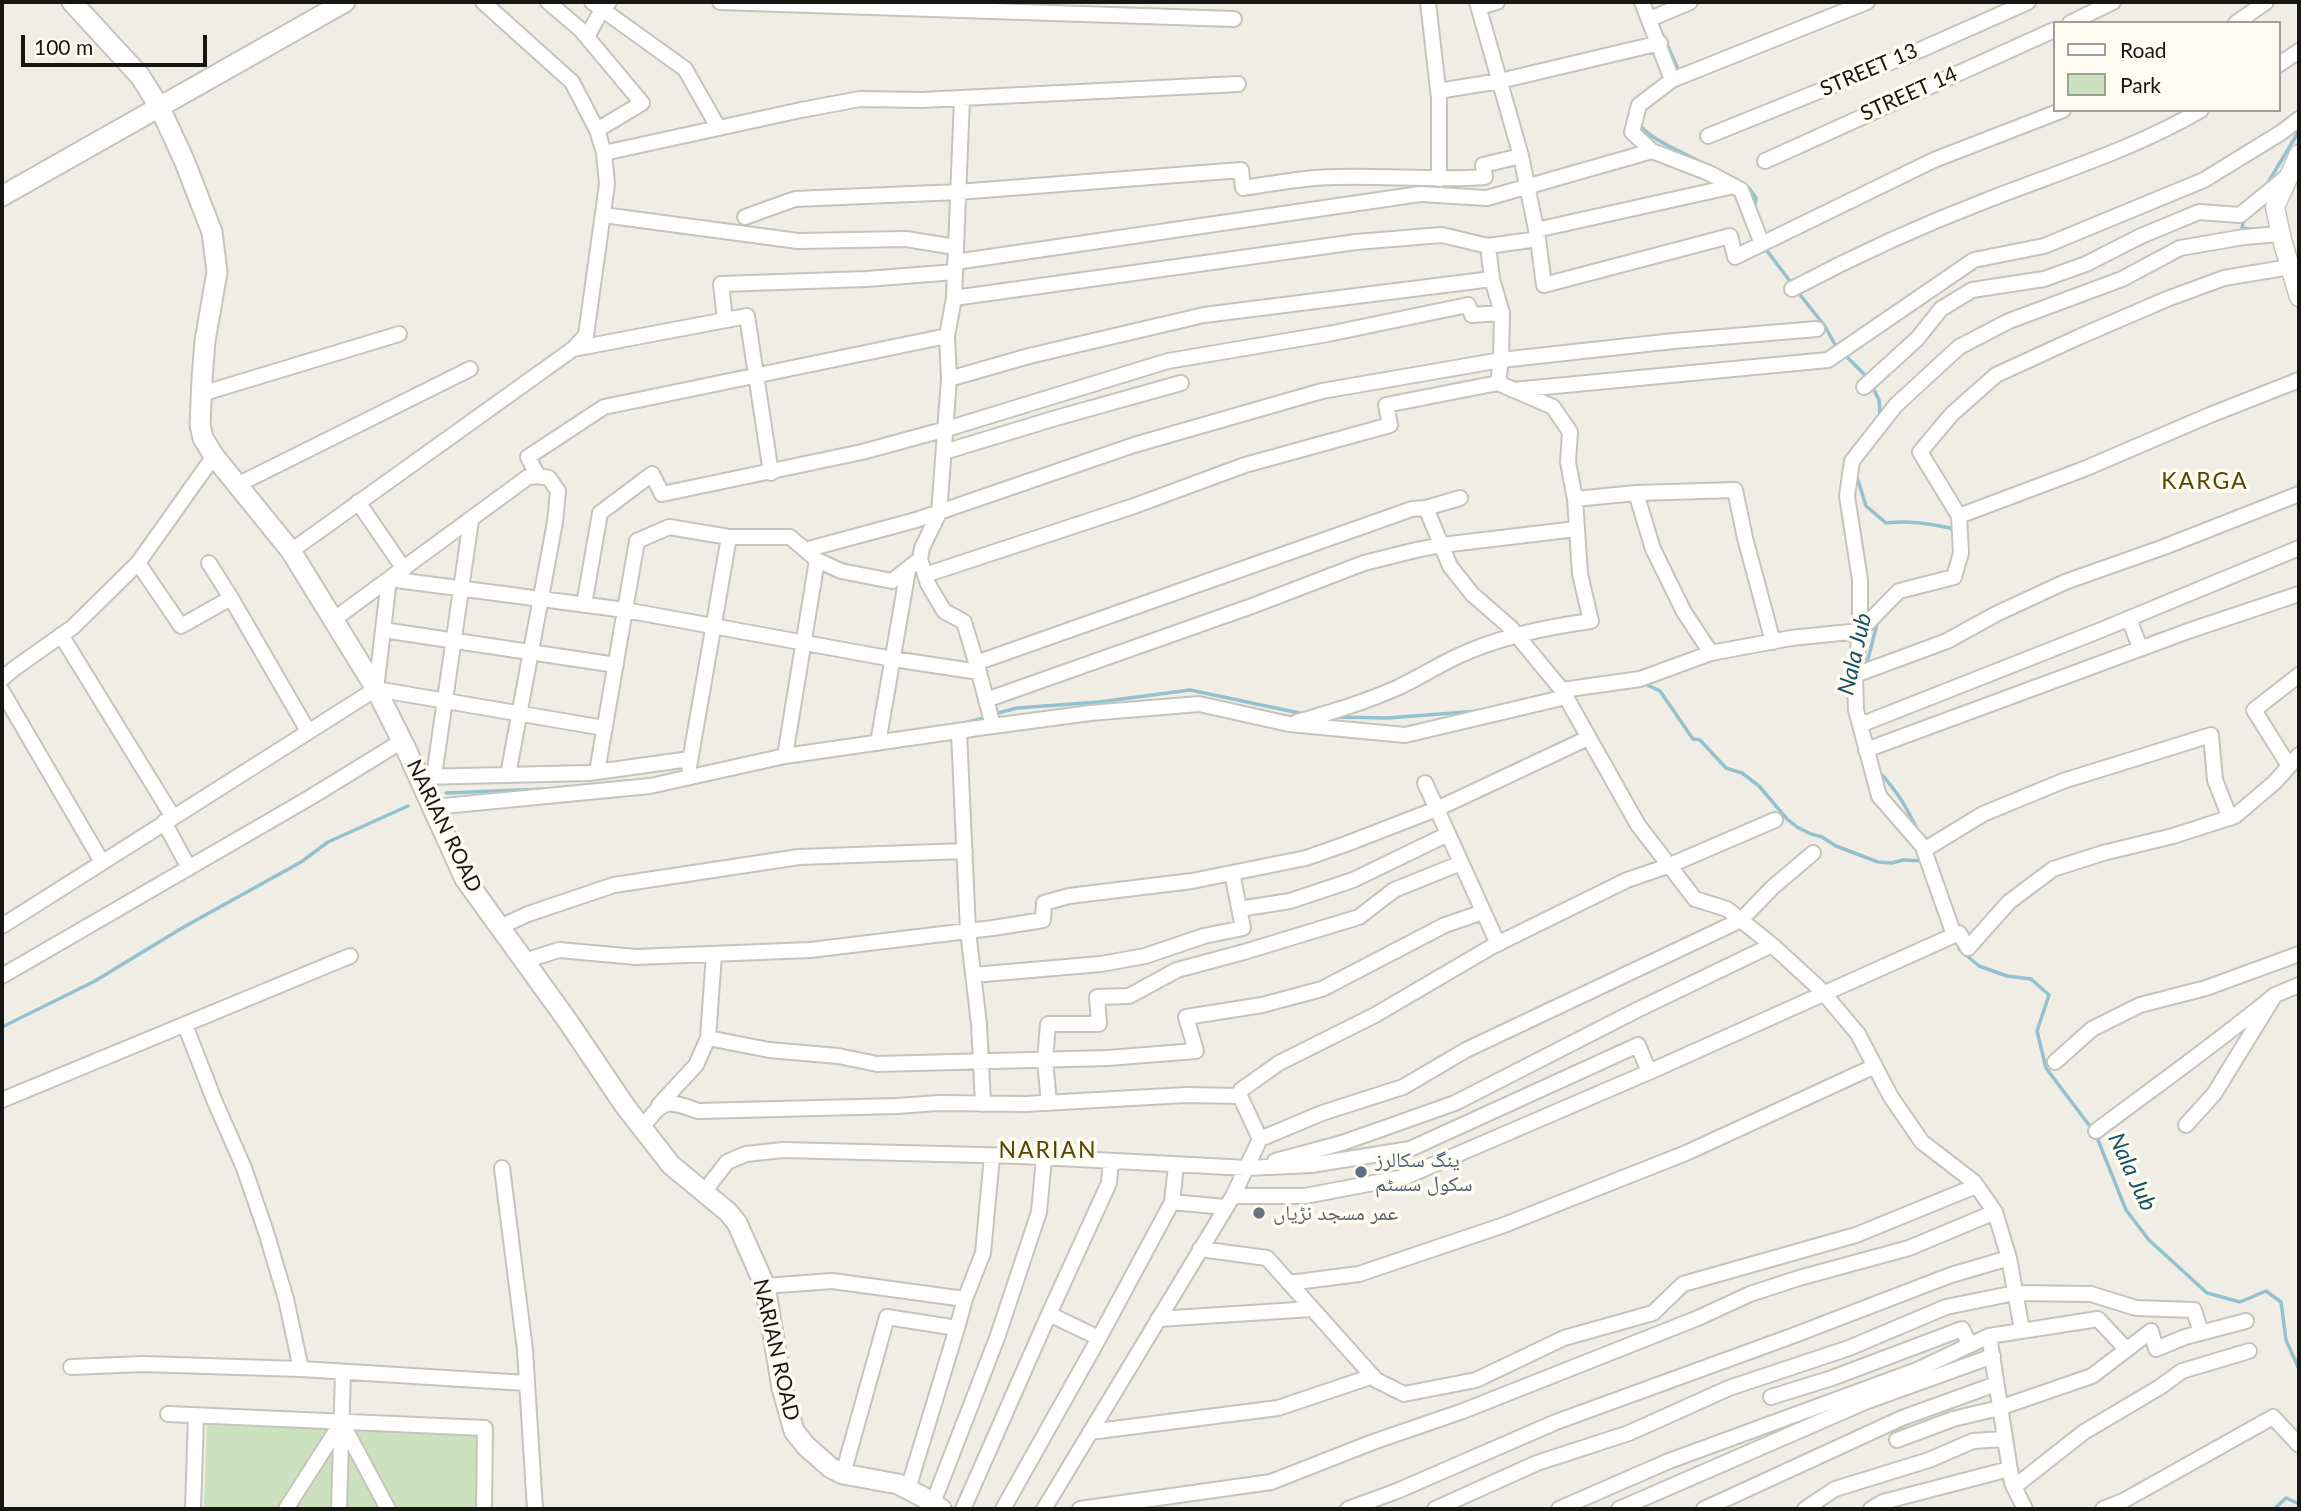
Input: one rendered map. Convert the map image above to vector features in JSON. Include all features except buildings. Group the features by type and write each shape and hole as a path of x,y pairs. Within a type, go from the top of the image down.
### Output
{"main road":[{"name":"NARIAN ROAD","path":"72,2 139,76 160,108 209,225 217,272 205,341 200,425 203,438 214,456 291,551 376,689 402,741 427,776 433,807 465,879 671,1165 728,1212 737,1223 765,1286 782,1388 794,1431 806,1446 831,1468 843,1474 898,1485 937,1506"},
{"path":"2,196 345,2"}],"street":[{"path":"291,551 573,349 586,335 607,184 604,153 597,130 572,82 483,2"},
{"path":"548,2 587,37 642,103 597,130"},
{"path":"720,2 881,4 1234,19"},
{"path":"1428,2 1438,91 1439,179"},
{"path":"1497,2 1478,4 1521,156 1544,285 1730,236 1735,257 1934,160 2058,112"},
{"path":"1642,2 1672,79"},
{"path":"1650,19 1690,2"},
{"path":"1762,244 1741,190 1709,173 1653,151 1632,132 1639,105 1672,79 1867,2"},
{"name":"STREET 13","path":"1708,136 1910,54 2028,2"},
{"path":"2074,21 2113,2"},
{"path":"2239,21 2266,2"},
{"path":"587,37 601,4 685,69 718,127"},
{"name":"STREET 14","path":"1765,161 2052,31"},
{"path":"1438,91 1500,81 1660,43"},
{"path":"2280,64 2299,51"},
{"path":"604,153 859,99 962,98 1238,84"},
{"path":"962,98 954,298 947,336 946,430 939,513 922,548 920,559 928,584 944,611 964,622 993,726 1090,713 1199,705 1289,724 1405,735 1564,694 1640,679 1711,653 1860,631 1899,590 1954,576 1961,553 1959,516 1920,452 1952,414 1996,375 2081,335 2224,278 2294,271"},
{"path":"1792,289 1892,238 1991,198 2091,163 2198,112"},
{"path":"1512,390 1828,360 1974,260 2044,246 2204,180 2299,119"},
{"path":"725,320 721,284 867,279 955,261 1420,194 1487,198 1653,151"},
{"path":"2299,154 2295,172 2275,207 2280,234 2294,271 2299,297"},
{"path":"745,217 795,199 958,192 1241,170 1243,188 1332,177 1485,177 1483,165 1521,156"},
{"path":"1864,387 1917,339 1941,309 1972,290 2044,279 2086,264 2141,236 2199,212 2240,215 2295,172"},
{"path":"954,298 1356,242 1443,235 1488,246 1734,186"},
{"path":"603,215 798,240 906,239 955,261"},
{"path":"1954,935 1925,849 1879,796 1856,710 1860,580 1847,496 1852,461 1896,405 1959,347 2009,321 2122,279 2180,248 2280,234"},
{"path":"1488,246 1492,279 1502,313 1498,383"},
{"path":"948,379 1029,356 1204,315 1492,279"},
{"path":"584,605 600,513 652,474 662,494 771,473 946,430 1168,361 1328,334 1468,305 1472,315 1502,313"},
{"path":"573,349 747,316 771,473"},
{"path":"804,550 939,513 1147,441 1322,391 1501,360 1816,329"},
{"path":"201,394 399,334"},
{"path":"538,476 528,457 604,407 947,336"},
{"path":"237,485 470,369"},
{"path":"1959,516 2084,469 2299,380"},
{"path":"944,452 1181,383"},
{"path":"925,575 1134,506 1245,465 1390,425 1386,405 1498,383 1553,407 1570,432 1568,462 1575,499 1580,574 1591,621 1517,636 1457,656 1398,687 1289,724"},
{"path":"2,679 73,627 138,563 214,456"},
{"path":"333,620 528,478 549,478 558,491 555,522 508,775"},
{"path":"1575,499 1636,493 1735,489 1745,538 1773,642"},
{"path":"1636,493 1653,549 1684,612 1711,653"},
{"path":"1855,675 1947,641 1996,614 2065,583 2299,494"},
{"path":"389,579 625,610 892,659 978,667 1289,551 1412,509 1426,508 1460,498"},
{"path":"358,502 404,569"},
{"path":"1426,508 1450,566 1472,594 1517,636 1564,694 1639,825 1668,866 1695,899 1727,909 1825,993 1858,1034 1891,1097 1922,1142 1976,1186 1996,1212 2009,1258 2022,1330"},
{"path":"471,520 446,701 427,776 597,772 690,759"},
{"path":"597,772 637,541 669,527 729,537 790,537 817,560 841,571 892,581 920,559"},
{"path":"986,700 1252,606 1364,563 1442,545 1576,530"},
{"path":"687,778 729,537"},
{"path":"1860,725 2299,548"},
{"path":"785,756 817,560"},
{"path":"138,563 181,626 231,598"},
{"path":"209,563 308,732"},
{"path":"878,743 908,570"},
{"path":"376,689 389,579"},
{"path":"1866,750 2140,648 2299,594"},
{"path":"2129,618 2140,648"},
{"path":"383,630 616,665"},
{"path":"61,635 168,819 190,868"},
{"path":"1172,1202 1229,1202 1305,1196 1405,1177 1649,1072 1954,935 1959,933 1968,948 2009,902 2053,869 2235,816 2275,782 2294,760 2254,710 2299,674"},
{"path":"2,926 376,689 604,728"},
{"path":"2,691 102,862"},
{"path":"433,807 650,786 785,756 999,725"},
{"path":"959,732 968,931 982,1062 983,1104"},
{"path":"1925,849 1983,814 2063,781 2211,735 2215,780 2230,818"},
{"path":"524,961 559,950 636,957 810,950 1043,920 1044,903 1069,896 1192,881 1306,858 1346,845 1436,809 1588,738"},
{"path":"2,976 190,868 402,741"},
{"path":"1425,783 1498,944"},
{"path":"1044,1509 1247,1168 1260,1139 1240,1097 1241,1090 1279,1063 1375,1016 1498,944 1626,880 1668,866 1776,820"},
{"path":"1239,909 1290,901 1353,880 1448,834"},
{"path":"500,927 528,914 614,885 799,857 965,851"},
{"path":"1260,1139 1322,1113 1403,1087 1466,1050 1741,920 1773,887 1813,853"},
{"path":"1049,1103 1045,1060 1048,1024 1099,1024 1097,998 1129,996 1177,970 1244,953 1359,917 1394,890 1461,863"},
{"path":"973,975 1101,964 1145,956 1204,936 1243,928 1232,873"},
{"path":"708,1038 769,1050 838,1056 877,1064 1045,1060 1196,1051 1186,1017 1262,1005 1322,989 1445,925 1483,912"},
{"path":"1247,1168 1342,1143 1455,1103 1772,945"},
{"path":"642,1128 696,1065 708,1038 714,954"},
{"path":"2055,1062 2092,1029 2140,1005 2206,988 2299,954"},
{"path":"2,1100 350,956"},
{"path":"2096,1131 2169,1075 2222,1039 2275,995 2299,985"},
{"path":"2186,1125 2214,1094 2275,995"},
{"path":"185,1025 244,1168 266,1232 286,1299 301,1369"},
{"path":"704,1192 727,1162 746,1154 783,1150 1044,1158 1247,1168 1311,1165 1410,1149 1638,1045 1649,1072"},
{"path":"1289,1283 1359,1274 1504,1225 1686,1153 1875,1066"},
{"path":"658,1107 675,1102 698,1111 1049,1103 1186,1095 1240,1097"},
{"path":"908,1489 965,1299 983,1253 992,1156"},
{"path":"937,1506 1039,1212 1044,1158"},
{"path":"963,1509 1109,1183 1111,1161"},
{"path":"1003,1509 1100,1338 1172,1202 1176,1165"},
{"path":"502,1168 525,1350 535,1509"},
{"path":"1200,1249 1267,1258 1373,1376 1404,1394 1476,1380 1564,1338 1653,1312 1683,1284 1856,1234 1976,1186"},
{"path":"1080,1509 1271,1482 1476,1406 1698,1318 1750,1294 1909,1248 1996,1212"},
{"path":"1348,1509 1397,1491 1556,1422 1951,1275 2009,1258"},
{"path":"765,1286 832,1281 965,1299"},
{"path":"1435,1509 1537,1463 1629,1433 1729,1388 1849,1348 1946,1307 2015,1293 2091,1294 2136,1308 2194,1310 2201,1333"},
{"path":"1158,1319 1312,1309"},
{"path":"1049,1314 1100,1338"},
{"path":"843,1474 887,1317 957,1328"},
{"path":"1559,1509 1669,1461 1917,1370 1989,1336 2098,1319 2126,1349"},
{"path":"1897,1440 1953,1419 1999,1408 2092,1376 2151,1331 2157,1349 2246,1321"},
{"path":"1771,1397 1832,1378 1962,1329 1970,1345"},
{"path":"1989,1336 2009,1469 2023,1508"},
{"path":"2014,1487 2084,1432 2182,1371 2249,1352"},
{"path":"1619,1509 1865,1402 1993,1356"},
{"path":"71,1367 144,1364 301,1369 526,1383"},
{"path":"339,1509 343,1372"},
{"path":"1090,1432 1278,1408 1373,1376"},
{"path":"1704,1509 1902,1418 1996,1384"},
{"path":"168,1414 485,1428 484,1509"},
{"path":"193,1509 196,1416"},
{"path":"2103,1509 2135,1495 2273,1417 2299,1445"},
{"path":"286,1509 342,1422"},
{"path":"342,1422 388,1509"},
{"path":"1805,1509 1835,1489 1929,1460 1973,1441 2004,1439"},
{"path":"1880,1507 2009,1469"}],"green space":[{"path":"207,1417 493,1425 491,1509 204,1509"}],"waterway":[{"name":"Nala Jub","path":"1660,29 1678,69 1674,72"},
{"name":"Nala Jub","path":"1639,123 1659,141 1706,165"},
{"path":"2266,186 2299,131"},
{"name":"Nala Jub","path":"1743,185 1749,188 1756,198 1754,210"},
{"path":"2244,218 2242,228 2255,230"},
{"name":"Nala Jub","path":"1764,247 1793,285"},
{"name":"Nala Jub","path":"1797,291 1824,325 1837,348"},
{"name":"Nala Jub","path":"1843,353 1867,377"},
{"name":"Nala Jub","path":"1871,384 1879,400 1880,416"},
{"name":"Nala Jub","path":"1860,440 1875,421"},
{"name":"Nala Jub","path":"1856,474 1866,506 1886,523 1935,525 1951,528 1955,534"},
{"name":"Nala Jub","path":"1866,667 1878,620"},
{"path":"1643,683 1660,691 1693,739 1700,740 1726,768 1742,773 1759,786 1797,827 1878,862 1924,861"},
{"path":"994,714 1017,708 1099,702 1190,690 1304,714"},
{"path":"1336,717 1388,718 1479,711"},
{"path":"961,724 987,717"},
{"name":"Nala Jub","path":"1878,771 1901,799 1918,831"},
{"path":"446,793 546,789"},
{"path":"2,1027 95,981 182,928 301,862 328,842 408,806"},
{"name":"Nala Jub","path":"1956,940 1960,950 1979,966 2007,976 2031,979 2049,995 2037,1031 2046,1068 2092,1129"},
{"name":"Nala Jub","path":"2096,1135 2126,1210 2149,1240 2207,1293 2240,1302 2266,1291 2281,1302 2286,1340 2299,1369"},
{"name":"Nala Jub","path":"2274,1509 2286,1498 2299,1504"}],"place":[{"name":"ینگ سکالرز سکول سسٹم","path":"1361,1172"},
{"name":"عمر مسجد نڑیاں","path":"1259,1213"}],"district":[{"name":"KARGA","path":"2205,482"},
{"name":"NARIAN","path":"1048,1151"}]}
